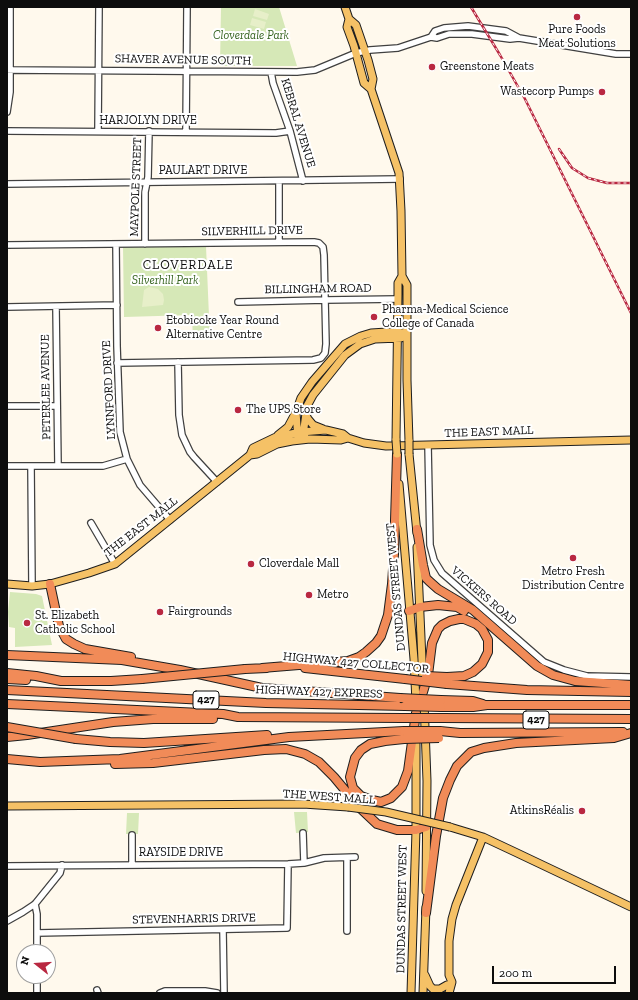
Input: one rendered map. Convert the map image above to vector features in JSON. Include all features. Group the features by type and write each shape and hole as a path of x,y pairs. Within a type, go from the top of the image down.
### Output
{"highway":[{"path":"262,668 348,661 359,657 370,649 383,632 390,604 394,554 397,454"},
{"path":"417,529 425,573 429,581 438,590 473,610 537,666 553,675 575,681 631,685"},
{"path":"50,584 58,626 64,637 69,641 85,649 165,663 180,670"},
{"path":"409,611 438,605 457,607 486,622"},
{"path":"424,692 428,676 432,643 438,629 450,621 464,619 476,624 482,629 488,640 488,652 482,664 473,672 447,680"},
{"path":"7,655 122,660 180,670 262,688 400,698 441,703"},
{"name":"HIGHWAY 427 COLLECTOR","path":"7,673 61,681 112,681 245,669 297,668 389,677 447,680 547,691 631,692"},
{"path":"7,680 61,681"},
{"name":"HIGHWAY 427 EXPRESS","path":"7,690 266,703 405,706 441,703 473,707 487,705 631,705"},
{"name":"HIGHWAY 427 EXPRESS","path":"7,704 223,714 238,717 631,719"},
{"path":"404,735 370,744 361,750 355,758 350,777 353,788 361,796 381,802 391,798 402,788 408,771 416,713"},
{"path":"7,737 113,722 153,719 221,719 238,717"},
{"path":"7,727 76,739 123,743 164,742 294,733 375,730 392,731"},
{"name":"427","path":"7,759 40,762 90,761 160,755 289,737 392,731 404,735 460,733 631,732"},
{"path":"426,913 436,836 443,798 457,766 471,752 484,748 516,743 614,738 631,732"},
{"path":"90,761 107,764 153,764 264,750 291,750 305,754 319,762 334,777 359,807 377,824 386,828 397,830 416,830 426,827"}],"main road":[{"name":"DUNDAS STREET WEST","path":"345,7 349,19 356,25 366,51 373,79 371,89 400,179 402,276 407,285 409,454 417,529 427,781 426,913 422,993"},
{"name":"DUNDAS STREET WEST","path":"349,19 347,27 364,83 371,89"},
{"name":"DUNDAS STREET WEST","path":"402,276 398,283 396,440 414,659 416,713 416,830 412,993"},
{"path":"276,437 288,427 307,388 346,344 371,333 407,336"},
{"path":"301,432 307,406 313,395 345,355 360,344 375,339 398,335"},
{"path":"296,412 302,440"},
{"path":"305,413 313,425 326,430"},
{"name":"THE EAST MALL","path":"7,584 32,586 50,584 115,564 250,455 253,448 276,437 301,432 326,430 343,434 348,438 364,443 386,446 631,440"},
{"name":"THE EAST MALL","path":"250,455 256,454 276,444 302,440 342,440 348,438"},
{"name":"THE WEST MALL","path":"7,806 303,804 348,807 386,812 450,827 482,837 631,907"},
{"path":"449,993 452,982 450,976 449,941 452,919 482,837"},
{"path":"424,971 431,988 438,989 447,985"},
{"path":"442,993 446,989 450,976"}],"street":[{"path":"7,112 10,102 8,70 10,7"},
{"path":"98,7 98,131"},
{"path":"186,132 187,7"},
{"name":"SHAVER AVENUE SOUTH","path":"8,70 297,72 315,70 356,53 398,48 431,37 435,31 444,28 468,26 506,32 519,38 616,54 631,54"},
{"name":"KEBRAL AVENUE","path":"272,72 272,83 290,131 303,181"},
{"name":"HARJOLYN DRIVE","path":"7,131 276,133 290,131"},
{"name":"MAYPOLE STREET","path":"145,244 145,192 147,182 149,131"},
{"name":"PAULART DRIVE","path":"7,184 400,179"},
{"path":"279,181 279,241"},
{"name":"SILVERHILL DRIVE","path":"7,246 279,241 314,242 322,246 324,255 326,300 326,350 323,356 319,359 117,363"},
{"name":"LYNNFORD DRIVE","path":"116,244 117,363 120,432 127,460 140,486 170,520"},
{"name":"BILLINGHAM ROAD","path":"238,302 398,300"},
{"path":"7,307 117,306"},
{"name":"PETERLEE AVENUE","path":"56,307 58,466"},
{"path":"178,362 178,416 182,435 190,452 217,482"},
{"path":"7,406 57,406"},
{"name":"VICKERS ROAD","path":"428,445 430,546 436,566 442,573 544,662 564,670 587,676 631,677"},
{"path":"7,466 103,466 127,460"},
{"path":"31,466 32,586"},
{"path":"91,523 115,564"},
{"path":"303,833 304,863"},
{"path":"132,835 132,864"},
{"name":"RAYSIDE DRIVE","path":"7,866 288,864 304,863 324,858 355,857"},
{"path":"346,858 347,932"},
{"name":"STEVENHARRIS DRIVE","path":"37,933 287,928 288,864"},
{"path":"7,921 36,904 60,873 62,865"},
{"path":"36,904 37,944"},
{"path":"223,930 224,993"},
{"path":"160,993 165,991 205,991 217,993"}],"green space":[{"name":"Cloverdale Park","path":"221,7 279,7 297,66 220,66"},
{"path":"255,9 269,14 267,20 253,16"},
{"path":"252,18 266,22 264,29 250,25"},
{"name":"Silverhill Park","path":"206,246 210,340 193,340 192,315 124,317 123,247"},
{"path":"149,287 158,289 163,294 163,305 142,307 144,290"},
{"name":"St. Elizabeth Catholic School","path":"10,592 36,594 42,596 52,645 15,647 15,628 9,627 8,612"},
{"path":"294,812 307,812 308,832 296,833"},
{"path":"127,813 139,813 138,834 126,834"}],"railway":[{"path":"471,7 525,99 631,313"},
{"path":"559,149 572,168 588,178 607,183 631,183"}],"place":[{"name":"Pure Foods Meat Solutions","path":"577,17"},
{"name":"Greenstone Meats","path":"432,67"},
{"name":"Wastecorp Pumps","path":"602,92"},
{"name":"Pharma-Medical Science College of Canada","path":"374,317"},
{"name":"Etobicoke Year Round Alternative Centre","path":"158,328"},
{"name":"The UPS Store","path":"238,410"},
{"name":"Metro Fresh Distribution Centre","path":"573,558"},
{"name":"Cloverdale Mall","path":"251,564"},
{"name":"Metro","path":"309,595"},
{"name":"Fairgrounds","path":"160,612"},
{"name":"St. Elizabeth Catholic School","path":"27,623"},
{"name":"AtkinsRéalis","path":"582,811"}],"district":[{"name":"CLOVERDALE","path":"188,265"}]}
